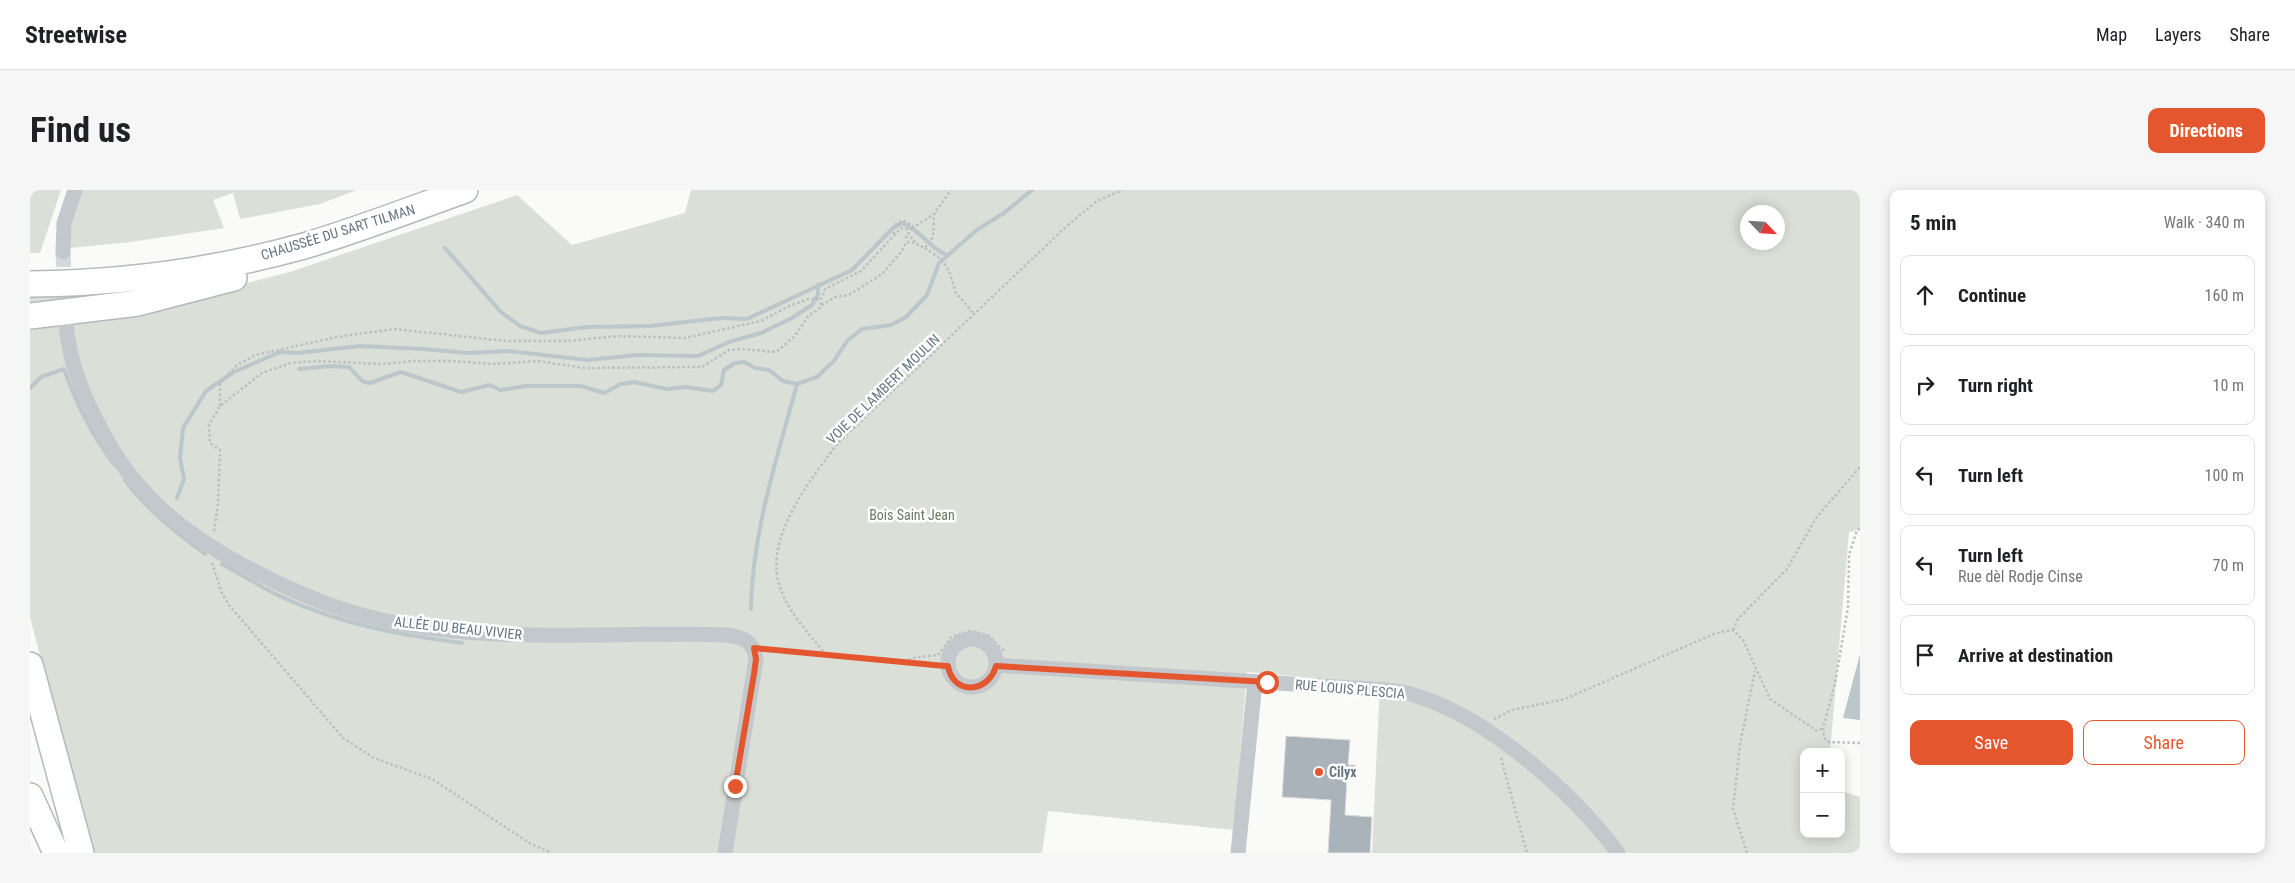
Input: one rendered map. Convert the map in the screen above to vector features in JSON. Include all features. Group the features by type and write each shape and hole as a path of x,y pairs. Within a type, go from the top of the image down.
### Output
{"highway":[{"name":"CHAUSSÉE DU SART TILMAN","path":"30,269 132,265 240,247 296,232 417,190"},
{"name":"CHAUSSÉE DU SART TILMAN","path":"30,284 86,283 197,270 306,245 465,190"},
{"path":"30,316 138,303 171,295 286,262 306,245"},
{"path":"30,665 81,853"},
{"path":"30,721 68,853"},
{"path":"30,796 56,853"}],"street":[{"path":"63,252 64,223 75,190"},
{"name":"ALLÉE DU BEAU VIVIER","path":"66,322 74,373 120,462 137,484 162,509 194,535 214,544 262,575 312,598 348,611 401,624 460,631 542,636 728,635 743,638 754,648"},
{"path":"973,639 988,644 996,658 996,666 990,680 975,687 959,684 953,678 948,666 949,656 953,648 966,640 973,639"},
{"path":"725,853 754,674 756,659 754,648"},
{"name":"RUE LOUIS PLESCIA","path":"996,666 1401,692 1421,697 1456,712 1496,738 1543,773 1579,805 1618,853"},
{"path":"1238,853 1256,682"}],"path":[{"path":"894,234 894,225 903,220 914,227 934,214 952,190"},
{"name":"VOIE DE LAMBERT MOULIN","path":"826,654 802,625 779,583 778,555 784,527 808,483 838,443 1068,225 1097,201 1122,190"},
{"path":"925,248 933,237 934,214"},
{"path":"821,306 821,299 825,289 861,271 901,228 911,229 906,237 913,238 915,243"},
{"path":"552,853 531,844 432,779 374,758 338,733 226,599 212,562 218,504 220,450 210,443 209,425 220,406 262,373 291,363 317,360 383,364 414,361 495,364 538,361 584,368 702,367 729,350 741,349 776,352 794,337 808,315 835,297 850,295 882,274 902,251 906,242 915,243 925,248 942,260 949,271 956,293 975,315"},
{"path":"220,406 220,383 237,366 256,354 336,337 394,329 506,341 568,342 619,336 685,338 761,322 787,307 808,299 821,299"},
{"path":"1733,630 1738,619 1788,569 1816,518 1860,467"},
{"path":"1860,529 1857,530 1849,554 1847,615 1835,684 1823,728 1824,738 1829,742 1860,743"},
{"path":"1733,630 1743,640 1770,699 1817,731 1823,728"},
{"path":"1491,720 1512,710 1565,699 1716,633 1733,630"},
{"path":"904,662 913,658 936,655 944,647"},
{"path":"754,648 948,666"},
{"path":"1747,853 1733,808 1740,744 1756,670"},
{"path":"1496,738 1527,853"}],"green space":[{"path":"30,190 61,190 40,253 30,253"},
{"path":"80,190 357,190 320,204 240,219 233,193 213,200 224,228 131,242 70,248 69,233"},
{"name":"Bois Saint Jean","path":"691,190 1860,190 1860,529 1849,532 1830,748 1800,748 1800,838 1845,838 1845,792 1860,797 1860,853 1372,853 1380,683 1247,672 1234,830 1048,811 1042,853 92,853 30,617 30,323 151,308 293,271 517,195 572,245 685,213"},
{"path":"185,282 131,299 30,309 30,293"}],"shaded area":[{"path":"1860,654 1860,720 1843,718"}],"building":[{"name":"Cilyx","path":"1286,736 1350,740 1348,765 1355,765 1354,779 1347,778 1345,815 1372,817 1370,853 1328,853 1331,800 1282,797"}],"waterway":[{"path":"299,369 332,366 349,367 362,381 370,383 401,372 461,392 490,385 500,390 526,386 581,386 604,393 621,384 634,382 667,389 686,387 713,391 721,385 724,370 735,363 744,362 755,368 769,370 783,381 797,384 817,377 834,361 847,341 862,329 891,325 906,317 927,295 939,263 978,229 1004,213 1032,190"},
{"path":"445,248 501,312 520,326 541,333 587,327 650,326 721,318 747,319 852,270 893,228 902,223 915,230 935,248 947,255"},
{"path":"177,498 184,479 180,458 183,428 206,391 234,372 280,352 298,353 360,346 468,353 509,351 587,360 637,355 698,356 729,342 761,333 792,318 812,305 818,295 818,285"},
{"path":"30,388 41,377 64,369 85,418 114,464"},
{"path":"751,609 752,581 761,524 797,384"},
{"path":"125,480 152,511 205,554"},
{"path":"222,564 282,597 325,614 393,632 462,643"}],"tunnel":[{"path":"63,252 66,318"}],"place":[{"name":"Cilyx","path":"1319,772"}],"route":[{"path":"735,786 754,674 756,659 754,648 948,666 953,678 959,684 966,687 982,685 990,680 996,666 1267,682"}]}
